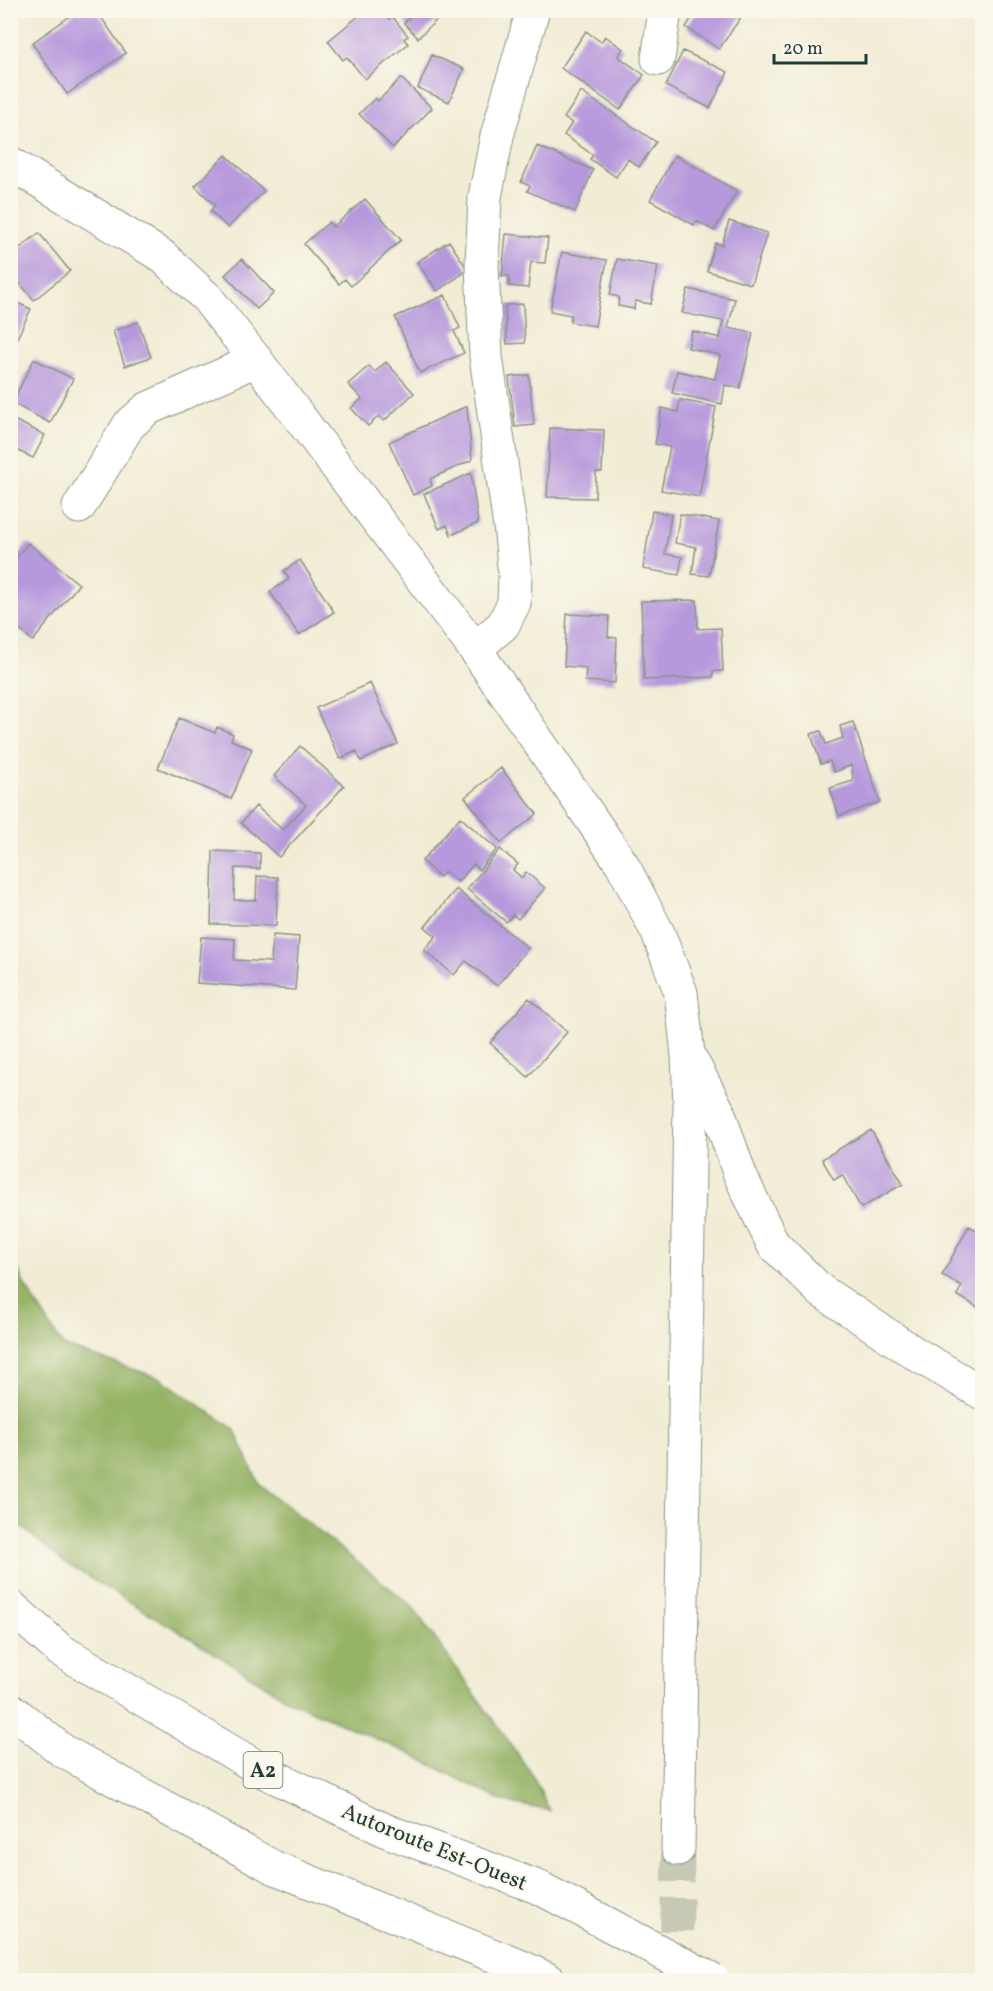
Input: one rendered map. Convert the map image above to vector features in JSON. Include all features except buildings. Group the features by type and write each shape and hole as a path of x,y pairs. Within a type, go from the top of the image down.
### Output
{"main road":[{"path":"475,649 503,626 514,603 515,576 511,534 486,356 482,265 485,197 497,136 533,10"},
{"path":"658,59 665,10"},
{"path":"10,163 162,256 207,298 475,649 622,864 658,933 681,993 688,1054 689,1118 678,1849"},
{"path":"79,507 129,425 147,409 256,360"},
{"path":"688,1054 718,1111 740,1175 773,1244 821,1291 916,1354 982,1393"},
{"name":"Autoroute Est-Ouest","path":"10,1606 60,1650 265,1772 387,1831 540,1888 713,1980"},
{"path":"10,1709 63,1751 273,1868 536,1973"}],"green space":[{"path":"10,1249 24,1284 63,1346 160,1378 234,1429 259,1484 411,1605 531,1773 550,1811 502,1801 406,1752 290,1701 63,1562 11,1518"}],"tunnel":[{"path":"676,1980 678,1849"}]}
